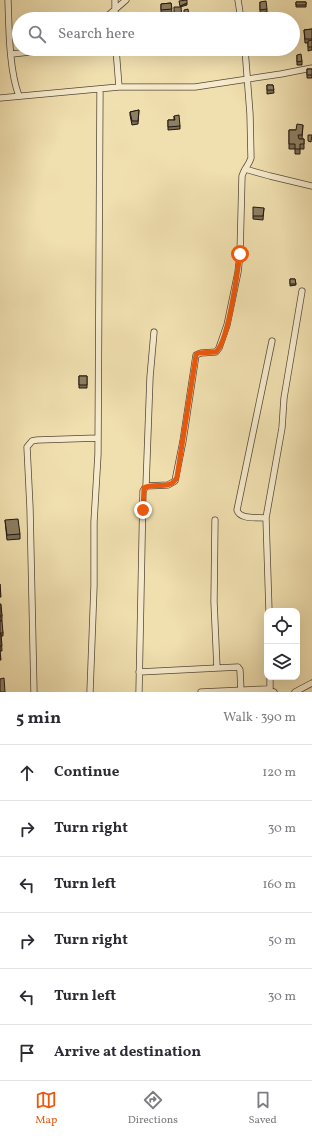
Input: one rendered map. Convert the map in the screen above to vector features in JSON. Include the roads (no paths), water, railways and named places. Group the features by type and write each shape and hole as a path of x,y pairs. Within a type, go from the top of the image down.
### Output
{"street":[{"path":"8,0 12,54"},
{"path":"115,0 115,9"},
{"path":"112,12 126,0"},
{"path":"238,0 240,12"},
{"path":"12,56 15,81 19,96"},
{"path":"117,56 119,87"},
{"path":"146,486 168,485 175,481 183,441 196,355 198,353 218,351 224,337 238,272 240,254 242,176 251,158 246,56"},
{"path":"0,98 119,87 195,87 248,80 312,68"},
{"path":"90,692 94,586 94,522 98,438 100,89"},
{"path":"245,169 312,186"},
{"path":"269,608 266,518 282,428 284,398 302,291"},
{"path":"139,692 144,491 146,486 150,377 154,332"},
{"path":"266,518 242,516 237,512 237,510 272,340"},
{"path":"34,692 30,508 27,447 32,441 37,440 98,438"},
{"path":"215,520 214,609 217,668"},
{"path":"139,672 236,667 239,668 241,676 241,691"},
{"path":"201,692 267,689 272,691 270,680"},
{"path":"295,692 312,683"}]}
